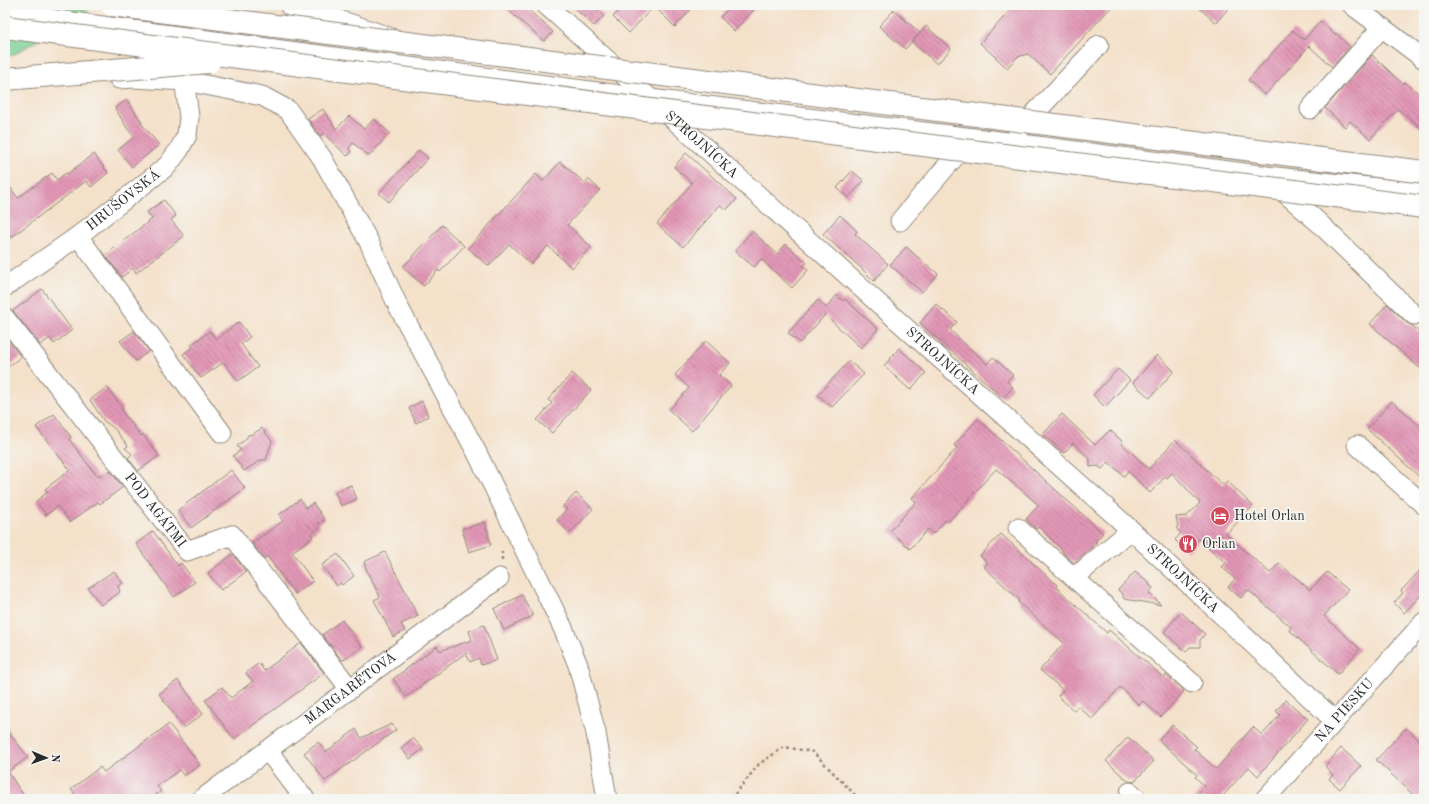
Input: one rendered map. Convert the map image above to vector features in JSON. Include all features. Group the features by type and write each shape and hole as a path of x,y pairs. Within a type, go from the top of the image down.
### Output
{"highway":[{"path":"112,5 1424,172"},
{"path":"290,5 399,42"},
{"path":"5,27 955,149 1424,207"},
{"path":"5,79 256,59"}],"street":[{"name":"HRUŠOVSKÁ","path":"5,287 78,236 167,166 179,150 187,135 189,117 178,35 168,5"},
{"name":"STROJNÍCKA","path":"546,5 1131,530 1335,721"},
{"path":"1352,5 1424,59"},
{"path":"5,12 650,99 971,137 1266,176 1424,193"},
{"path":"1310,109 1382,27"},
{"path":"1007,142 1099,45"},
{"path":"5,89 21,86 134,78 185,81 262,96 288,110 322,158 369,242 398,306 476,451 563,628 578,665 596,733 607,799"},
{"path":"900,221 971,137"},
{"path":"1266,176 1318,222 1414,315"},
{"path":"78,236 222,434"},
{"name":"POD AGÁTMI","path":"5,318 187,551 232,535 350,689"},
{"path":"1357,445 1424,505"},
{"path":"1018,528 1192,683"},
{"path":"1074,578 1131,530"},
{"name":"MARGARÉTOVÁ","path":"202,799 499,578"},
{"name":"NA PIESKU","path":"1265,799 1424,622"},
{"path":"268,751 305,799"}],"path":[{"path":"731,799 760,764 784,747 813,752 859,799"}],"green space":[{"path":"5,5 96,5 13,55 5,56"}],"building":[{"path":"502,5 523,5 553,32 544,41"},
{"path":"571,5 593,5 604,16 594,26"},
{"path":"624,5 695,5 675,27 654,6 629,33 613,17"},
{"path":"732,5 758,5 734,31 720,17"},
{"path":"1015,5 1113,5 1050,74 1028,54 1017,57 1007,68 980,43"},
{"path":"1196,5 1231,5 1216,23"},
{"path":"894,10 920,33 905,49 879,26"},
{"path":"1320,21 1335,35 1336,33 1350,47 1332,67 1309,46 1265,95 1248,80 1293,30 1304,40"},
{"path":"926,26 951,49 937,64 912,42"},
{"path":"1372,55 1403,84 1405,82 1424,98 1424,131 1398,109 1370,139 1350,121 1345,127 1325,108"},
{"path":"127,100 142,122 141,123 159,145 132,167 118,150 134,137 115,108"},
{"path":"323,109 336,129 349,116 364,129 374,119 390,133 369,156 353,143 349,148 351,153 347,156 323,133 320,136 308,119"},
{"path":"419,150 428,158 389,202 379,193"},
{"path":"686,153 737,199 726,210 720,205 683,247 657,224 692,183 674,167"},
{"path":"94,154 108,173 91,187 86,181 5,242 5,180 18,198 52,173 57,180"},
{"path":"560,162 585,183 588,179 600,190 567,225 591,247 572,268 548,246 531,264 509,244 489,266 468,248 536,174 543,181"},
{"path":"852,171 864,181 848,198 837,188"},
{"path":"164,200 176,216 171,220 184,236 136,273 133,268 122,277 105,255 152,219 147,212"},
{"path":"840,215 857,231 855,234 888,264 874,281 823,234"},
{"path":"442,225 464,246 440,272 438,270 424,286 403,267"},
{"path":"752,231 777,254 786,244 807,263 803,266 808,270 792,288 761,259 754,267 735,251"},
{"path":"906,247 938,274 922,292 890,265"},
{"path":"42,289 72,330 54,344 50,338 40,345 13,311"},
{"path":"837,295 843,301 845,299 878,329 861,348 825,315 800,343 788,333 818,300 826,308"},
{"path":"936,304 957,322 950,330 987,364 993,357 1013,375 1007,381 1013,387 1003,398 920,323"},
{"path":"1387,304 1419,332 1424,331 1424,372 1370,324"},
{"path":"239,322 250,337 241,344 258,367 238,381 224,362 201,378 183,354 193,347 191,345 210,331 216,339"},
{"path":"134,331 149,351 136,361 120,341"},
{"path":"5,336 21,357 5,369"},
{"path":"706,341 730,363 719,375 731,386 692,431 669,410 689,388 675,375"},
{"path":"899,348 926,373 910,390 884,366"},
{"path":"1157,355 1174,371 1150,398 1133,383"},
{"path":"849,361 864,374 832,407 818,395"},
{"path":"1118,369 1130,380 1105,407 1093,395"},
{"path":"572,373 591,390 552,433 537,420 552,403 548,400"},
{"path":"107,387 123,409 121,410 141,436 143,434 159,456 138,471 128,458 132,454 125,448 128,446 114,428 104,421 90,400"},
{"path":"422,401 428,416 416,423 409,408"},
{"path":"1392,401 1424,430 1424,481 1367,429"},
{"path":"54,414 71,437 69,439 97,476 100,474 102,477 110,471 123,487 100,504 98,502 70,522 58,506 46,515 36,501 48,492 45,489 70,470 36,427"},
{"path":"1062,414 1095,445 1110,430 1123,442 1121,443 1149,469 1175,440 1223,485 1227,481 1253,506 1226,534 1270,573 1279,563 1310,590 1327,572 1348,590 1324,616 1360,649 1338,674 1289,630 1291,627 1248,590 1241,598 1228,587 1235,579 1222,567 1226,563 1199,539 1188,552 1175,540 1181,533 1176,528 1178,526 1176,517 1187,516 1200,503 1172,473 1166,479 1165,477 1150,493 1128,471 1124,476 1108,462 1102,469 1098,466 1090,467 1090,459 1073,443 1064,453 1043,434"},
{"path":"978,419 1103,533 1095,542 1096,543 1074,563 1039,527 1036,529 1026,519 1039,505 996,469 948,522 946,520 933,534 928,529 910,549 890,531 916,502 912,498 957,448 954,445"},
{"path":"262,428 272,441 266,460 261,460 244,471 233,456 241,450 237,446 246,439 248,435 253,434"},
{"path":"231,470 245,488 191,528 178,510"},
{"path":"351,485 357,499 341,506 335,492"},
{"path":"576,493 593,509 570,533 557,520 567,509 563,506"},
{"path":"300,499 306,508 313,503 325,520 318,524 320,527 311,534 313,537 292,552 313,581 295,594 267,556 264,559 252,543 283,521 279,515"},
{"path":"485,522 491,545 469,552 462,529"},
{"path":"153,531 178,566 181,563 195,582 174,597 136,544"},
{"path":"1001,534 1107,633 1109,630 1164,678 1166,675 1184,691 1161,717 1143,701 1139,705 1120,687 1092,719 1078,706 1074,711 1058,696 1063,690 1040,670 1064,643 1018,602 1020,600 984,567 988,563 980,556"},
{"path":"385,552 418,616 401,624 405,631 393,637 374,600 380,597 364,562"},
{"path":"233,554 246,572 221,590 208,573"},
{"path":"338,554 354,576 342,585 340,583 337,586 322,565"},
{"path":"1424,566 1424,592 1404,613 1394,603 1403,593 1401,591"},
{"path":"114,571 123,583 118,586 120,592 101,605 88,588"},
{"path":"1135,572 1150,584 1149,585 1153,588 1149,593 1161,605 1124,599 1123,595 1118,590"},
{"path":"522,595 533,616 504,630 494,609"},
{"path":"1181,612 1205,634 1200,640 1200,647 1190,647 1186,652 1164,632"},
{"path":"342,620 362,647 344,660 342,660 322,635"},
{"path":"484,625 497,660 481,665 479,658 470,662 466,653 406,697 393,679 437,646 440,651 472,640 469,631"},
{"path":"301,643 324,673 234,739 205,700 222,687 231,698 253,681 246,673 259,663 264,671"},
{"path":"178,680 203,714 184,728 159,694"},
{"path":"1286,700 1308,719 1258,776 1249,767 1220,799 1193,799 1205,786 1195,777 1197,775 1159,740 1172,725 1197,747 1194,749 1216,769 1253,727 1262,735 1280,715 1276,711"},
{"path":"169,724 200,765 184,776 179,770 157,786 161,791 150,799 78,799 71,789 100,767 104,772"},
{"path":"392,724 396,730 325,781 304,753 318,742 326,752 356,729 361,738"},
{"path":"5,727 28,757 8,772 26,799 5,799"},
{"path":"1406,728 1424,744 1424,799 1418,799 1376,760"},
{"path":"1128,737 1154,761 1134,782 1128,781 1106,761"},
{"path":"413,738 423,749 410,759 401,748"},
{"path":"1341,748 1361,766 1340,789 1329,779 1333,775 1325,766"}],"place":[{"name":"Hotel Orlan","path":"1220,516"},
{"name":"Orlan","path":"1188,544"}]}
